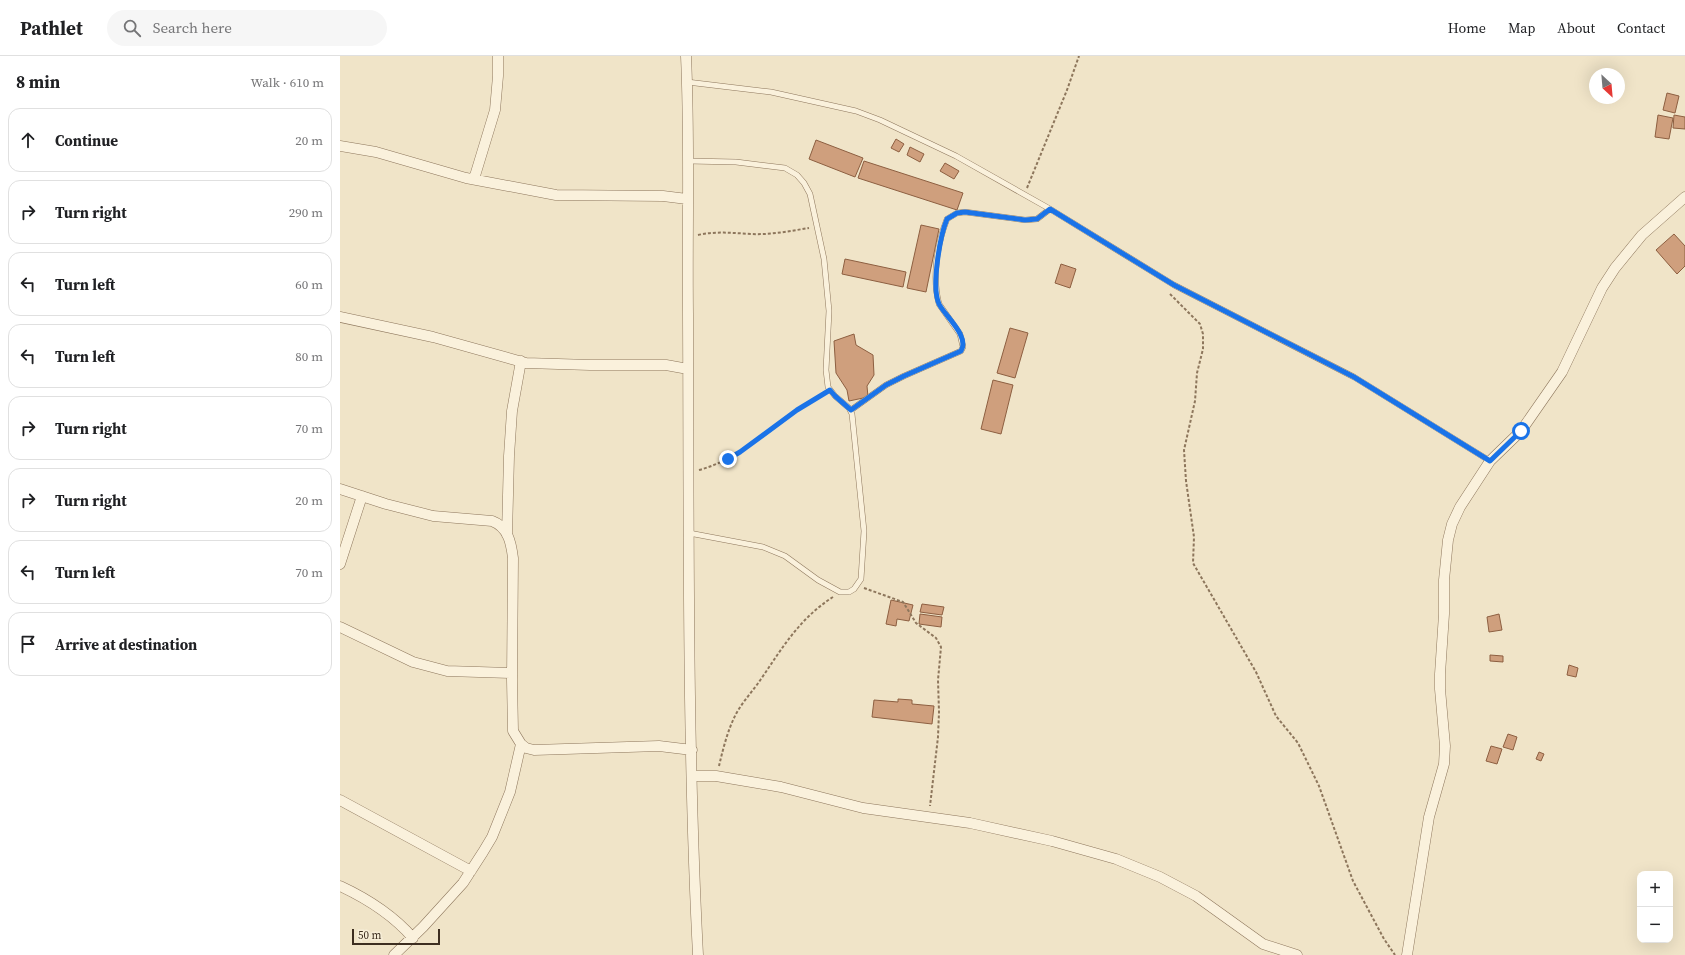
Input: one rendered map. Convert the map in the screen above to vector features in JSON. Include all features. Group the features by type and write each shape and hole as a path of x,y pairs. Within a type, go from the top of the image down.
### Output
{"street":[{"path":"474,180 495,110 498,56"},
{"path":"686,56 689,161 687,199 692,776 694,876 698,955"},
{"path":"340,146 376,152 474,180 556,195 663,196 687,199"},
{"path":"1407,955 1429,817 1444,764 1445,746 1440,674 1444,614 1444,580 1448,540 1452,524 1460,507 1490,461 1521,431 1562,372 1602,288 1615,268 1642,235 1685,197"},
{"path":"340,317 433,337 521,362 590,365 666,365 688,369"},
{"path":"507,535 512,411 521,362"},
{"path":"340,489 386,504 433,516 492,521 499,524 507,535 511,543 512,558 513,731 521,744 534,750 659,746 692,750"},
{"path":"340,564 362,496"},
{"path":"340,627 412,662 447,670 512,673"},
{"path":"394,955 413,938 463,883 492,837 510,792 521,744"},
{"path":"692,776 716,776 781,787 863,808 970,823 1052,841 1116,859 1160,877 1196,896 1263,944 1297,955"},
{"path":"340,800 471,871"},
{"path":"340,886 362,896 384,910 413,938"}],"lane":[{"path":"687,82 771,92 862,114 880,120 924,140 1050,209 1174,285 1354,377 1490,461"},
{"path":"689,161 736,162 785,168 797,175 804,183 810,194 827,289 829,324 826,370 828,387 835,396 851,410 864,531 861,579 858,585 849,592 840,592 818,580 785,556 763,547 732,540 689,534"},
{"path":"851,410 886,385 961,351 963,348 960,334 939,304 937,298 936,270 938,252 947,219 957,213 965,212 1025,220 1037,219 1050,209"}],"path":[{"path":"1024,195 1067,90 1079,56"},
{"path":"688,238 711,232 771,233 817,227"},
{"path":"1167,291 1200,324 1203,334 1203,349 1196,373 1195,401 1184,450 1186,481 1194,537 1193,562 1256,672 1276,716 1298,743 1319,786 1353,881 1364,906 1395,955"},
{"path":"689,477 697,470 716,464 740,452 797,410 830,390"},
{"path":"858,585 903,602 916,624 936,638 941,647 938,680 939,712 937,760 929,817"},
{"path":"716,776 722,752 736,715 746,698 798,627 816,607 840,592"}],"building":[{"path":"1667,93 1679,96 1675,113 1663,110"},
{"path":"1658,115 1673,118 1669,139 1655,137"},
{"path":"1674,115 1685,117 1685,129 1673,128"},
{"path":"896,139 904,144 899,152 891,148"},
{"path":"816,140 863,158 855,177 809,159"},
{"path":"910,147 924,154 920,162 907,155"},
{"path":"864,161 963,193 957,210 858,178"},
{"path":"945,163 959,171 954,179 940,171"},
{"path":"921,225 939,229 926,292 907,288"},
{"path":"1674,234 1685,246 1685,266 1677,274 1656,250"},
{"path":"845,259 906,272 903,287 842,274"},
{"path":"1061,264 1076,269 1070,288 1055,283"},
{"path":"1010,328 1028,333 1015,378 997,373"},
{"path":"854,334 856,345 873,355 874,375 867,386 868,397 849,401 847,390 836,373 834,341"},
{"path":"993,380 1013,385 1001,434 981,429"},
{"path":"891,600 913,605 909,621 897,619 896,626 886,624"},
{"path":"922,604 944,607 942,615 920,612"},
{"path":"920,614 942,617 941,627 919,624"},
{"path":"1499,614 1502,630 1489,632 1487,617"},
{"path":"1490,655 1503,656 1503,662 1490,661"},
{"path":"1569,665 1578,668 1576,677 1567,675"},
{"path":"898,699 912,700 912,704 934,706 932,724 872,717 874,700 898,702"},
{"path":"1508,734 1517,737 1513,750 1503,747"},
{"path":"1491,746 1502,749 1497,764 1486,761"},
{"path":"1539,752 1544,754 1541,761 1536,759"}],"route":[{"path":"728,459 740,452 797,410 830,390 851,410 886,385 961,351 963,344 960,334 939,304 937,298 936,270 938,252 947,219 957,213 965,212 1025,220 1037,219 1050,209 1082,227 1174,285 1354,377 1404,406 1490,461 1521,431"}]}
